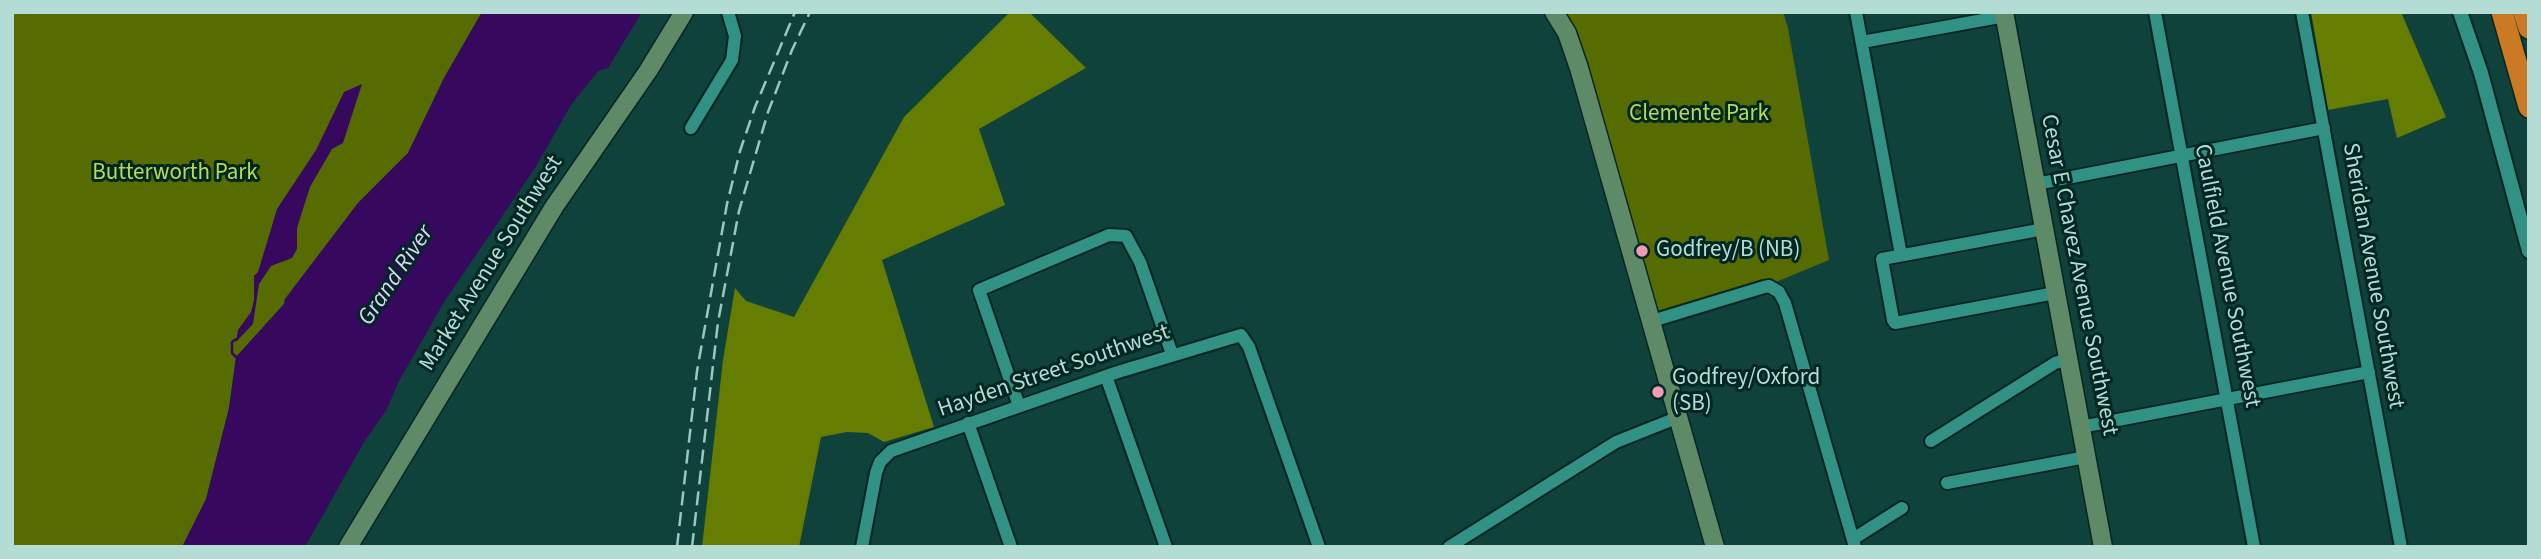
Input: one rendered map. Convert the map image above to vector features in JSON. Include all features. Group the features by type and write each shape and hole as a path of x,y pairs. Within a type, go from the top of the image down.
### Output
{"highway":[{"path":"2502,12 2529,107"},
{"path":"2524,12 2529,28"}],"main road":[{"name":"Market Avenue Southwest","path":"348,547 554,207 649,71 684,12"},
{"path":"1554,12 1567,33 1579,68 1714,547"},
{"name":"Cesar E Chavez Avenue Southwest","path":"2005,14 2103,547"}],"street":[{"path":"691,128 732,60 735,36 728,12"},
{"path":"1856,12 1901,255"},
{"name":"Caulfield Avenue Southwest","path":"2155,12 2254,547"},
{"name":"Sheridan Avenue Southwest","path":"2302,12 2401,547"},
{"path":"2460,12 2484,85 2529,251"},
{"path":"1863,42 2005,14"},
{"path":"2036,184 2324,128"},
{"path":"2044,229 1882,259 1895,323 2055,293"},
{"path":"1019,406 979,289 1110,235 1126,236 1140,262 1172,355"},
{"path":"1652,321 1763,286 1769,286 1779,292 1785,303 1854,543 1902,508"},
{"name":"Hayden Street Southwest","path":"862,547 876,473 883,458 899,446 1106,376 1241,335 1249,347 1319,547"},
{"path":"1931,441 2055,363 2068,359"},
{"path":"2081,426 2369,372"},
{"path":"1106,376 1166,547"},
{"path":"1451,545 1616,442 1679,417"},
{"path":"968,423 1011,547"},
{"path":"1947,483 2086,457"}],"green space":[{"name":"Butterworth Park","path":"12,12 482,12 444,78 408,153 358,203 285,299 284,304 236,357 229,408 206,500 182,547 12,547"},
{"path":"1010,12 1029,12 1086,68 979,129 1005,205 882,260 934,427 884,442 868,433 847,432 821,437 799,547 702,547 723,360 735,288 746,301 794,317 904,117"},
{"name":"Clemente Park","path":"1551,12 1783,12 1829,260 1764,287 1652,321 1571,43"},
{"path":"2311,12 2401,12 2446,117 2397,138 2388,99 2328,110"}],"water":[{"name":"Grand River","path":"482,12 642,12 608,68 598,71 571,105 535,168 444,302 398,383 387,409 364,442 305,547 182,547 206,499 229,408 236,357 284,304 285,299 358,203 408,153 444,78"},
{"path":"362,84 343,143 332,149 310,187 297,228 297,249 292,258 271,266 259,284 253,324 236,342 238,330 251,312 254,276 258,272 277,209 316,150 344,92"}],"waterway":[{"path":"236,339 232,342 232,353 236,357"}],"railway":[{"path":"677,547 697,371 727,204 740,151 755,107 795,12"},
{"path":"692,547 718,322 739,211 768,112 810,12"}],"place":[{"name":"Godfrey/B (NB)","path":"1642,251"},
{"name":"Godfrey/Oxford (SB)","path":"1658,392"}]}
